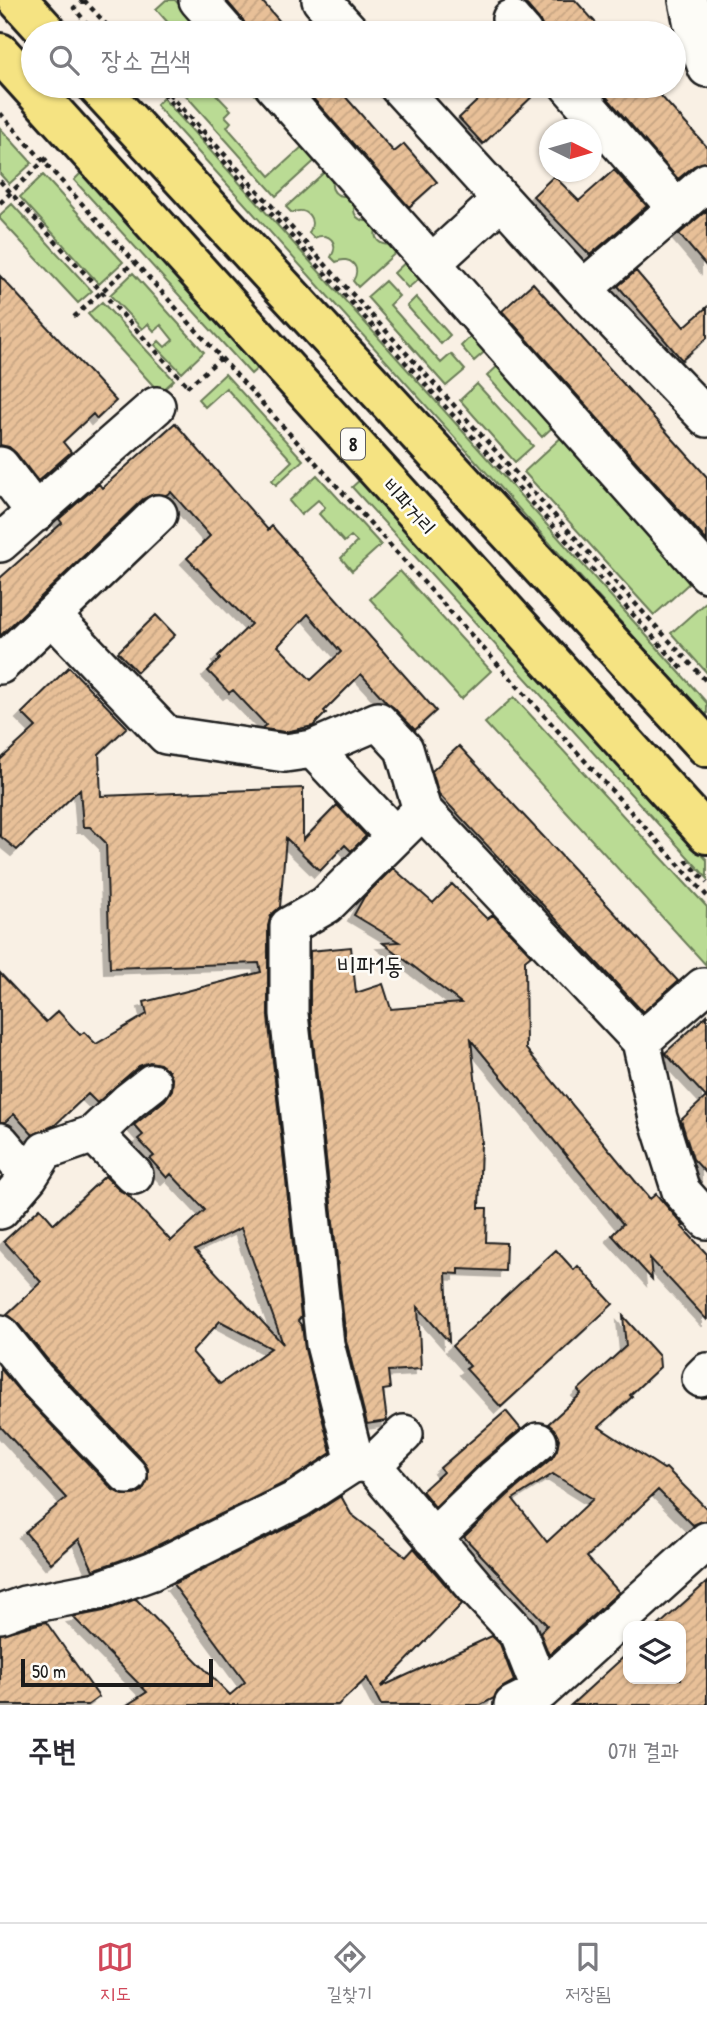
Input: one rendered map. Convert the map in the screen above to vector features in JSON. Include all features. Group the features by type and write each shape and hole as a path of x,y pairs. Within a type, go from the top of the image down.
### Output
{"main road":[{"path":"18,0 37,21"},
{"name":"비파거리","path":"0,53 21,76"},
{"name":"비파거리","path":"41,98 707,834"},
{"path":"108,98 707,747"}],"street":[{"path":"198,0 216,21"},
{"path":"321,0 340,21"},
{"path":"688,0 695,34 707,68"},
{"path":"285,98 707,573"},
{"path":"409,98 583,289 707,418"},
{"path":"580,98 677,209"},
{"path":"583,289 707,182"},
{"path":"432,263 501,200"},
{"path":"0,543 156,406"},
{"path":"0,466 36,513"},
{"path":"0,665 158,514"},
{"path":"52,616 166,734 285,753 313,749 378,721 404,749 422,810 641,1041 658,1118 681,1191 707,1220"},
{"path":"313,749 395,836"},
{"path":"422,810 327,905 289,926 289,1014 325,1344 364,1464 519,1633 527,1698"},
{"path":"641,1041 703,987"},
{"path":"0,1210 29,1176 45,1151 94,1134 152,1083"},
{"path":"94,1134 134,1175"},
{"path":"0,1142 29,1176"},
{"path":"0,1335 34,1378 128,1475"},
{"path":"0,1614 25,1605 97,1591 152,1572 364,1464 404,1434"},
{"path":"433,1538 494,1479 538,1442"},
{"path":"527,1698 707,1541"}],"path":[{"path":"85,21 74,8 84,0 103,21"},
{"path":"167,98 689,676"},
{"path":"173,98 707,682"},
{"path":"0,113 707,896"},
{"path":"0,203 55,150"},
{"path":"0,181 188,387"},
{"path":"74,317 134,262"},
{"path":"156,406 188,387 221,358"}],"green space":[{"path":"166,0 175,0 194,21 166,21 156,9"},
{"path":"163,98 707,703 707,718 156,105"},
{"path":"188,98 220,98 231,110 225,116 231,122 227,127 270,176 302,147 258,98 266,98 319,157 276,196"},
{"path":"0,128 32,163 9,184 0,174"},
{"path":"329,168 335,175 332,184 334,192 342,196 352,194 357,200 354,209 357,217 364,221 374,219 379,224 375,233 378,241 386,244 396,242 401,248 358,287 353,281 356,271 353,264 346,260 336,262 331,257 334,247 332,240 324,236 314,238 309,233 312,223 309,215 302,211 292,213 286,207"},
{"path":"83,171 260,366 251,374 74,180"},
{"path":"43,175 123,262 99,284 20,197"},
{"path":"12,204 92,291 78,303 0,219 0,215"},
{"path":"410,258 490,347 474,361 461,346 471,336 419,279 408,288 394,273"},
{"path":"133,273 204,352 182,373 155,345 159,341 165,347 173,340 161,325 154,331 148,324 142,329 110,295"},
{"path":"385,281 399,296 390,305 441,363 451,354 465,370 446,386 367,297"},
{"path":"416,297 450,335 441,344 407,306"},
{"path":"102,302 174,380 160,393 88,314"},
{"path":"502,362 557,423 542,437 487,376"},
{"path":"225,374 303,460 276,485 272,480 292,461 226,388 205,407 198,399"},
{"path":"477,384 533,446 515,462 460,400"},
{"path":"566,433 697,576 654,615 524,472"},
{"path":"317,475 381,545 352,571 341,558 357,542 351,536 344,542 319,514 325,507 318,500 301,515 289,501"},
{"path":"361,479 707,860 707,878 352,487"},
{"path":"400,571 491,671 461,699 370,599"},
{"path":"707,601 707,673 671,633"},
{"path":"514,697 707,907 706,965 485,723"}],"building":[{"path":"226,0 261,0 279,21 244,21"},
{"path":"519,0 575,0 594,21 540,21 527,5"},
{"path":"313,98 347,98 394,152 404,144 437,182 409,207"},
{"path":"480,98 531,98 483,144 459,118"},
{"path":"607,98 663,98 707,147 707,162 694,166 678,179"},
{"path":"614,170 647,206 590,255 533,196 548,182 560,182 579,201"},
{"path":"707,210 707,267 679,234"},
{"path":"636,271 684,327 707,307 707,338 682,360 618,286"},
{"path":"0,276 116,401 97,419 93,414 63,442 71,452 38,481 16,453 9,447 0,445"},
{"path":"533,283 707,477 707,541 502,311"},
{"path":"175,423 268,530 272,526 436,711 415,730 361,674 313,726 285,732 264,729 266,725 233,690 229,693 208,671 220,659 218,656 251,624 187,558 210,536 171,492 166,495 154,494 143,499 0,636 0,578 62,523 59,519 99,484 102,488","holes":["308,614 341,652 311,680 278,646"]},
{"path":"156,615 175,635 137,672 118,652"},
{"path":"69,667 127,727 99,754 101,796 303,788 303,840 337,805 366,836 351,851 345,845 320,871 286,838 280,907 271,915 268,926 268,1016 301,1317 298,1321 302,1326 305,1349 331,1453 288,1481 144,1552 93,1570 79,1539 51,1563 25,1532 66,1498 0,1426 0,1368 113,1490 123,1495 134,1495 142,1491 148,1480 148,1469 143,1460 7,1314 41,1282 4,1241 40,1208 54,1224 105,1176 128,1195 171,1241 205,1210 171,1174 167,1178 150,1159 154,1156 138,1139 143,1135 134,1125 165,1100 172,1090 173,1081 169,1071 160,1064 150,1062 139,1066 97,1103 88,1094 55,1125 33,1135 14,1114 5,1122 0,1122 0,973 46,1022 58,1011 80,1035 84,1032 96,1044 147,1014 144,1002 261,972 259,963 110,968 106,843 90,827 83,827 80,789 17,850 0,836 0,760 36,727 22,713","holes":["241,1228 283,1344 195,1250","220,1321 271,1348 220,1384 192,1352"]},
{"path":"459,746 678,981 643,1012 439,794 432,771"},
{"path":"393,868 433,903 452,884 487,919 493,915 531,955 525,960 526,1049 650,1199 656,1194 707,1254 707,1320 650,1258 652,1279 612,1235 623,1224 471,1040 482,1143 479,1208 487,1208 486,1242 506,1243 505,1271 459,1269 459,1274 446,1273 449,1342 418,1307 421,1369 388,1371 390,1389 383,1390 387,1421 367,1424 346,1340 310,1013 310,951 351,947 356,993 383,984 391,1009 461,1003 383,943 399,942 354,915 364,897"},
{"path":"707,1015 707,1174 693,1159 681,1120 706,1097 665,1053"},
{"path":"556,1250 574,1270 578,1266 613,1304 501,1407 466,1369 470,1366 452,1346"},
{"path":"623,1316 659,1356 660,1367 599,1427 666,1468 707,1509 707,1521 693,1525 658,1490 587,1557 619,1592 549,1655 540,1632 547,1625 464,1537 552,1458 559,1439 548,1424 581,1394 578,1390 626,1346","holes":["553,1474 593,1499 547,1542 513,1499"]},
{"path":"506,1411 521,1429 480,1463 435,1507 422,1491 443,1472 440,1468"},
{"path":"341,1496 351,1514 406,1557 414,1548 462,1604 381,1687 492,1636 500,1644 514,1681 481,1705 381,1705 367,1678 338,1705 127,1705 147,1692 73,1617 104,1611 136,1599 230,1695 245,1682 173,1584 307,1518"},
{"path":"707,1582 707,1705 571,1705 623,1658 623,1684 686,1684 686,1621 664,1621"},
{"path":"46,1622 99,1697 88,1705 0,1705 0,1634"}],"district":[{"name":"비파1동","path":"370,966"}]}
